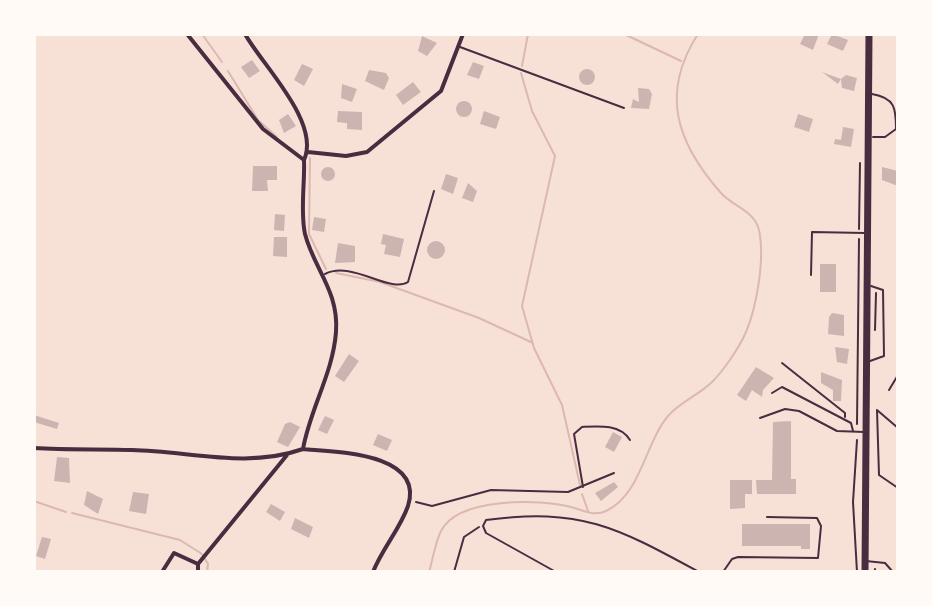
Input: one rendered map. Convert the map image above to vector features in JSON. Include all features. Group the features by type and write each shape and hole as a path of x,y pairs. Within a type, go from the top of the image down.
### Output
{"main road":[{"path":"865,572 869,37"}],"street":[{"path":"187,34 263,129 304,160"},
{"path":"245,34 287,92 301,123 308,152 304,160 306,237 325,274 336,311 336,333 303,449"},
{"path":"308,152 346,156 367,152 441,91 463,34"},
{"path":"34,448 134,450 201,458 287,455 303,449 375,458 397,470 407,481 408,505 373,572"},
{"path":"198,572 200,563 287,455"},
{"path":"162,572 174,553 200,563"}],"lane":[{"path":"459,46 624,108"},
{"path":"867,137 885,137 896,129 896,106 891,100 868,94"},
{"path":"325,274 333,270 368,274 394,285 408,282 434,191"},
{"path":"811,275 812,232 866,233"},
{"path":"865,361 884,356 883,290 866,286"},
{"path":"782,363 845,413 845,419"},
{"path":"772,393 782,387 845,419 851,423 853,432"},
{"path":"760,418 785,409 799,411 822,426 865,432"},
{"path":"583,488 574,434 582,427 612,427 626,433 630,440"},
{"path":"416,502 432,506 491,490 568,492 614,473"},
{"path":"556,572 486,533 483,526 486,520 554,515 619,529 699,572"},
{"path":"723,572 732,559 738,557 818,558 821,526 817,518 767,517"},
{"path":"865,561 885,563 891,571"}],"path":[{"path":"873,341 876,291"},
{"path":"889,390 898,375"},
{"path":"898,428 877,410 879,475 898,488"},
{"path":"857,440 853,488 857,572"},
{"path":"454,572 464,537 483,526"}],"building":[{"path":"805,34 819,34 813,50 800,44"},
{"path":"832,34 848,40 843,51 827,44"},
{"path":"422,36 437,43 427,56 418,51"},
{"path":"252,60 260,71 249,78 241,67"},
{"path":"473,62 484,66 479,79 467,75"},
{"path":"302,64 313,69 304,86 294,80"},
{"path":"587,69 593,71 593,83 587,85 581,83 579,77 581,71"},
{"path":"369,70 386,73 389,78 384,90 365,81"},
{"path":"822,72 841,79 838,84"},
{"path":"846,75 857,78 854,91 842,88 841,79"},
{"path":"413,82 421,92 403,105 396,95"},
{"path":"342,84 357,89 352,102 341,98"},
{"path":"638,88 649,89 652,94 649,109 631,108 633,99 639,102"},
{"path":"461,101 467,101 472,109 470,115 461,117 456,112 456,106"},
{"path":"338,111 362,112 362,130 347,129 347,123 337,122"},
{"path":"484,111 500,117 496,129 480,124"},
{"path":"288,114 296,126 284,133 279,120"},
{"path":"798,114 813,119 809,132 794,127"},
{"path":"843,127 854,129 851,147 834,144 835,139 841,140"},
{"path":"253,166 277,166 277,180 267,180 268,191 252,191"},
{"path":"328,167 335,174 328,181 321,174"},
{"path":"882,167 898,171 898,186 882,180"},
{"path":"446,174 458,178 453,194 441,189"},
{"path":"468,183 477,191 473,202 462,198"},
{"path":"275,214 285,215 284,231 274,230"},
{"path":"314,217 326,219 324,232 312,230"},
{"path":"383,234 404,239 400,257 384,254 386,245 381,244"},
{"path":"274,237 287,237 287,257 273,256"},
{"path":"436,241 445,250 436,259 427,250"},
{"path":"338,243 355,246 355,262 335,263"},
{"path":"820,264 836,264 836,292 820,292"},
{"path":"832,313 844,315 844,336 828,334"},
{"path":"835,347 849,349 847,364 837,362"},
{"path":"349,354 359,361 344,382 335,376"},
{"path":"756,367 774,378 763,390 762,397 752,390 746,401 737,395"},
{"path":"821,372 842,380 841,401 833,401 833,390 821,383"},
{"path":"34,415 59,423 57,429 34,422"},
{"path":"325,416 334,420 327,434 318,430"},
{"path":"791,421 791,479 796,479 796,494 757,494 756,480 772,480 773,422"},
{"path":"290,422 300,427 288,447 277,442 285,424"},
{"path":"613,432 622,437 614,452 605,447"},
{"path":"378,434 392,440 387,451 373,445"},
{"path":"57,457 69,458 70,483 54,481"},
{"path":"730,480 752,480 752,494 745,494 745,508 730,509"},
{"path":"614,482 618,487 601,501 595,493"},
{"path":"87,491 103,499 98,514 84,505"},
{"path":"133,492 149,494 146,514 129,511"},
{"path":"271,504 285,512 280,521 266,512"},
{"path":"295,518 313,527 309,538 291,529"},
{"path":"742,524 810,524 810,549 801,549 801,546 742,546"},
{"path":"42,537 51,539 45,559 36,556"}],"waterway":[{"path":"202,34 222,62"},
{"path":"522,66 528,34"},
{"path":"624,34 681,61"},
{"path":"429,572 441,531 450,520 464,512 481,506 521,502 557,504 597,513 618,503 635,481 668,416 712,382 743,338 754,309 761,241 756,223 726,198 706,174 684,136 678,116 679,77 698,34"},
{"path":"228,71 258,120 277,137"},
{"path":"521,73 532,111 555,156 522,306 534,348 562,405 580,485"},
{"path":"310,158 309,234 326,269"},
{"path":"336,273 380,282 479,318 533,343"},
{"path":"582,494 588,511"},
{"path":"34,501 66,512"},
{"path":"72,513 180,540 202,554 208,564 207,572"}]}
